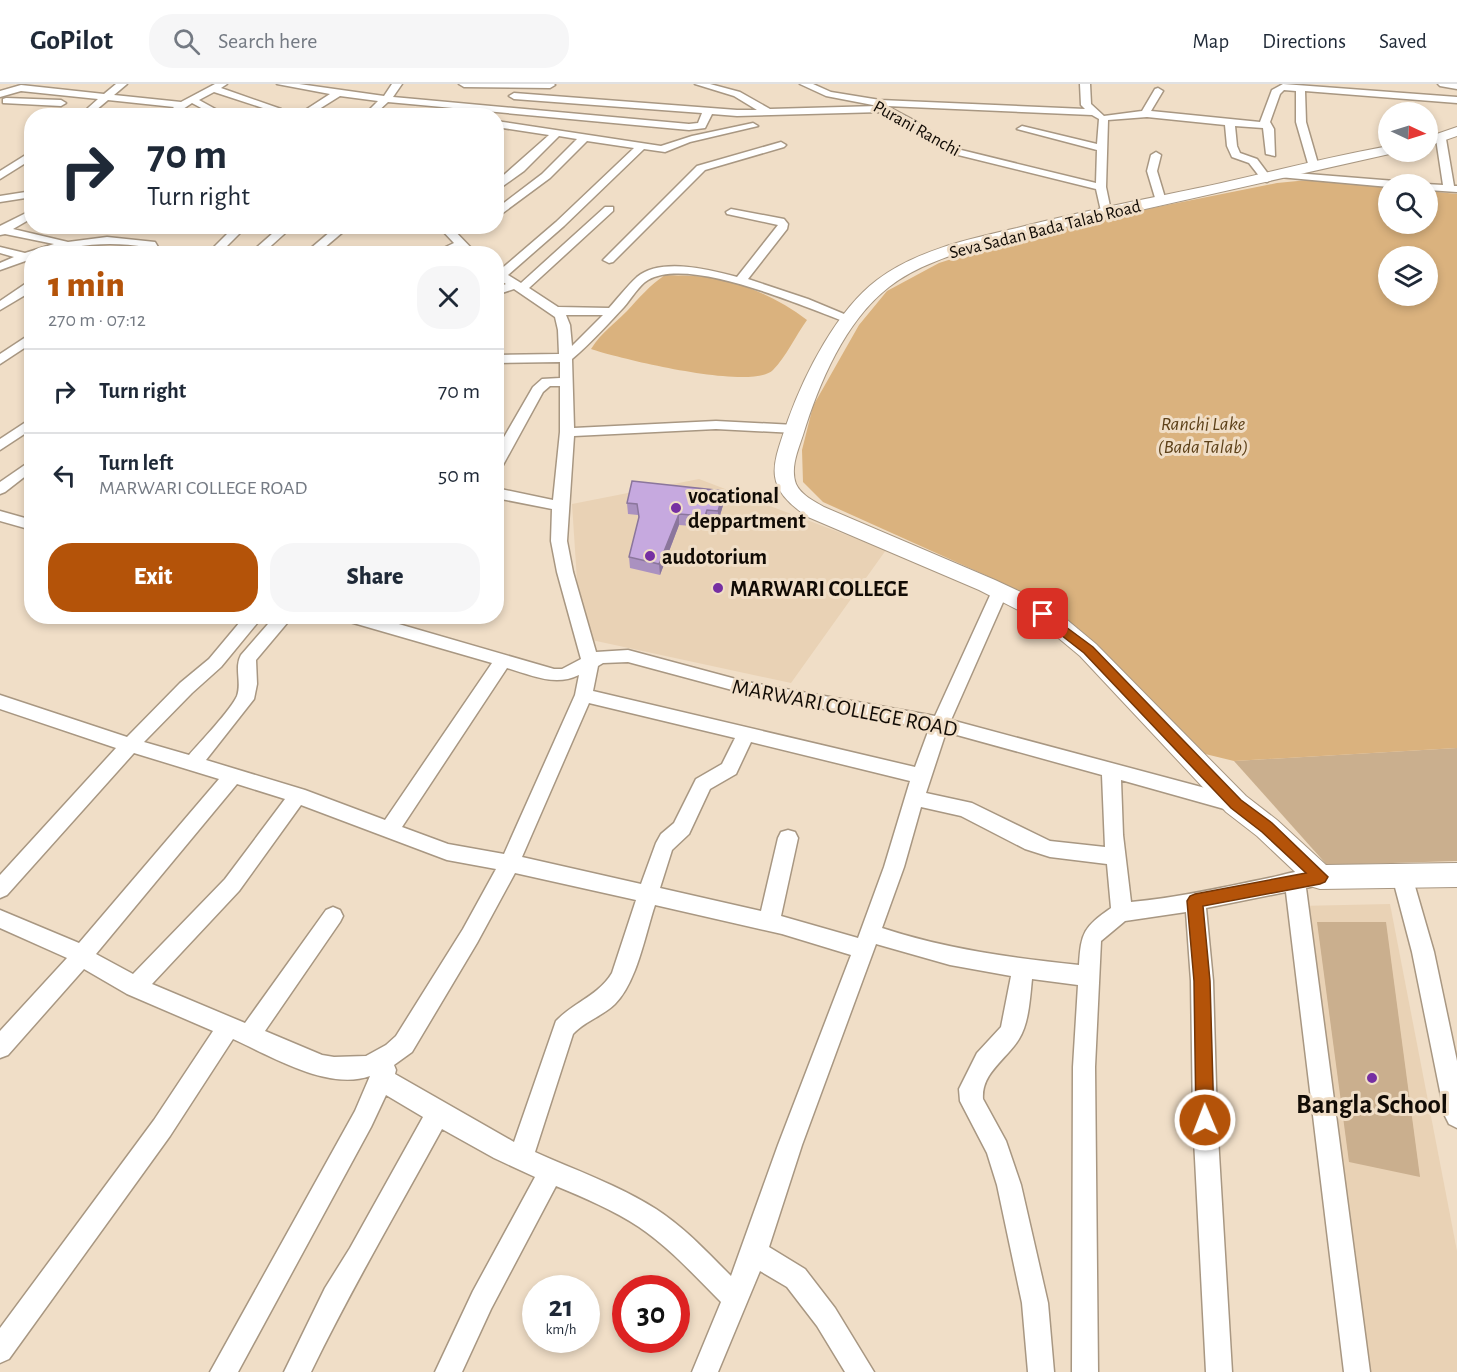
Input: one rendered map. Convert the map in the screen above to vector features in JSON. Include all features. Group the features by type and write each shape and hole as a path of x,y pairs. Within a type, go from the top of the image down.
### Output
{"street":[{"path":"94,108 111,96 122,84"},
{"path":"282,84 443,108"},
{"path":"378,108 397,84"},
{"path":"464,84 551,86"},
{"path":"700,84 738,94 768,112"},
{"name":"Purani Ranchi","path":"805,84 829,94 882,106 914,124 950,150 1101,187"},
{"path":"829,94 840,84"},
{"path":"1085,84 1086,105 1101,117 1101,187 1106,211"},
{"path":"1443,84 1457,86"},
{"path":"504,111 520,86"},
{"path":"179,108 218,87 273,108"},
{"path":"1272,154 1269,129 1266,124 1270,105 1277,90 1283,87 1457,100"},
{"path":"1305,87 1301,122 1314,167"},
{"path":"3,100 21,88 182,105"},
{"path":"1144,115 1158,91"},
{"path":"313,108 337,94"},
{"path":"514,96 737,113 882,106 1101,117 1144,115 1266,124"},
{"path":"3,100 72,103"},
{"path":"192,100 208,108"},
{"path":"504,118 689,127 702,126 708,111"},
{"path":"737,113 762,132"},
{"path":"504,119 585,137 669,149 689,139 753,126"},
{"path":"1230,123 1232,146 1236,155 1253,161 1275,177 1378,183"},
{"path":"1022,129 1102,148"},
{"path":"1438,139 1457,131"},
{"path":"504,182 558,132"},
{"path":"504,209 546,176 585,137"},
{"path":"609,260 701,168 777,142 792,153"},
{"path":"504,270 560,224 642,146"},
{"path":"1438,146 1444,157 1453,189 1438,188"},
{"name":"Seva Sadan Bada Talab Road","path":"1236,804 1088,650 1043,614 1000,591 831,519 796,499 786,487 784,470 810,387 850,319 874,290 883,283 933,257 976,242 1106,211 1275,177 1378,152"},
{"path":"1156,154 1152,171 1161,201"},
{"path":"1444,157 1457,157"},
{"path":"0,176 24,160"},
{"path":"0,199 24,195"},
{"path":"504,290 517,287 609,209"},
{"path":"731,212 780,221 783,224 783,227 740,281"},
{"path":"1,230 24,217"},
{"path":"1,230 67,244"},
{"path":"221,246 233,234"},
{"path":"264,246 278,234"},
{"path":"319,246 335,234"},
{"path":"452,234 461,244 456,246"},
{"path":"94,246 100,242"},
{"path":"61,246 100,242 151,244 152,246"},
{"path":"0,250 24,255"},
{"path":"0,267 24,258"},
{"path":"504,359 566,358 582,345 643,278 653,272 678,270 740,281 850,319"},
{"path":"504,278 557,311 612,312"},
{"path":"0,306 24,290"},
{"path":"223,1372 363,1119 385,1068 404,1044 470,936 510,863 584,695 590,662 562,555 560,506 567,432 566,358 563,326 557,311"},
{"path":"0,360 24,343"},
{"path":"504,451 538,390 547,382 566,382"},
{"path":"567,432 716,425 795,429"},
{"path":"0,446 24,428"},
{"path":"0,489 24,470"},
{"path":"504,495 560,506"},
{"path":"0,516 24,520"},
{"path":"705,1372 754,1253 790,1145 894,867 921,776 940,724 1000,591"},
{"path":"0,889 130,745 186,688 215,663 248,624"},
{"path":"193,764 245,699 248,684 247,659 278,624"},
{"name":"MARWARI COLLEGE ROAD","path":"376,624 554,675 564,675 600,657 628,656 755,690 940,724 1236,804 1267,828 1308,879"},
{"path":"389,830 502,661"},
{"path":"584,695 921,776"},
{"path":"4,708 298,795 447,852 510,863 769,922 867,941 916,947 1023,968 1088,976"},
{"path":"521,1158 564,1028 572,1018 604,1002 614,991 668,840 682,828 703,784 729,769 745,735"},
{"path":"1111,771 1115,857 1121,889 1122,912"},
{"path":"0,1047 82,957 216,794 235,775"},
{"path":"135,987 232,885 298,795"},
{"path":"915,798 965,809 1050,849 1115,857"},
{"path":"769,922 788,838"},
{"path":"1085,1372 1084,1067 1091,938 1099,928 1122,912 1195,901 1308,879 1457,875"},
{"path":"1402,876 1423,952 1457,1116"},
{"path":"1308,879 1356,1372"},
{"path":"1195,901 1202,981 1205,1120 1219,1372"},
{"path":"0,1350 162,1128 333,916"},
{"path":"0,919 63,945 135,987 322,1066 346,1071 371,1066 385,1068 437,1114 521,1158 607,1196 647,1217 692,1253 736,1299"},
{"path":"1023,968 1018,1005 1011,1032 985,1061 971,1089 975,1108 998,1149 1009,1185 1034,1295 1041,1372"},
{"path":"297,1372 334,1297 359,1257 437,1114"},
{"path":"447,1372 482,1300 551,1171"},
{"path":"754,1253 796,1278 826,1317 861,1372"}],"shaded area":[{"name":"MARWARI COLLEGE","path":"699,479 886,550 791,683 587,639 580,626 572,504"},
{"path":"1457,748 1457,861 1327,865 1234,761"},
{"name":"Bangla School","path":"1390,904 1457,1251 1457,1372 1365,1372 1298,906"},
{"path":"1317,922 1386,922 1420,1177 1349,1162"}],"water":[{"name":"Ranchi Lake (Bada Talab)","path":"1308,180 1378,187 1378,234 1438,234 1438,192 1457,194 1457,748 1234,761 1197,752 1099,646 1048,606 823,502 803,482 802,450 813,406 859,325 887,291 939,263 1011,240 1112,216 1277,183"},
{"path":"665,275 706,277 738,284 774,299 807,320 778,365 760,376 740,377 685,371 591,349 650,287"}],"building":[{"path":"632,481 724,491 718,511 707,510 705,516 679,514 659,564 629,557 639,517 637,504 627,503"}],"place":[{"name":"vocational deppartment","path":"676,508"},
{"name":"audotorium","path":"650,556"},
{"name":"MARWARI COLLEGE","path":"718,588"},
{"name":"Bangla School","path":"1372,1078"}],"route":[{"path":"1043,614 1088,650 1236,804 1267,828 1320,877 1195,901 1201,953 1205,1120"}]}
